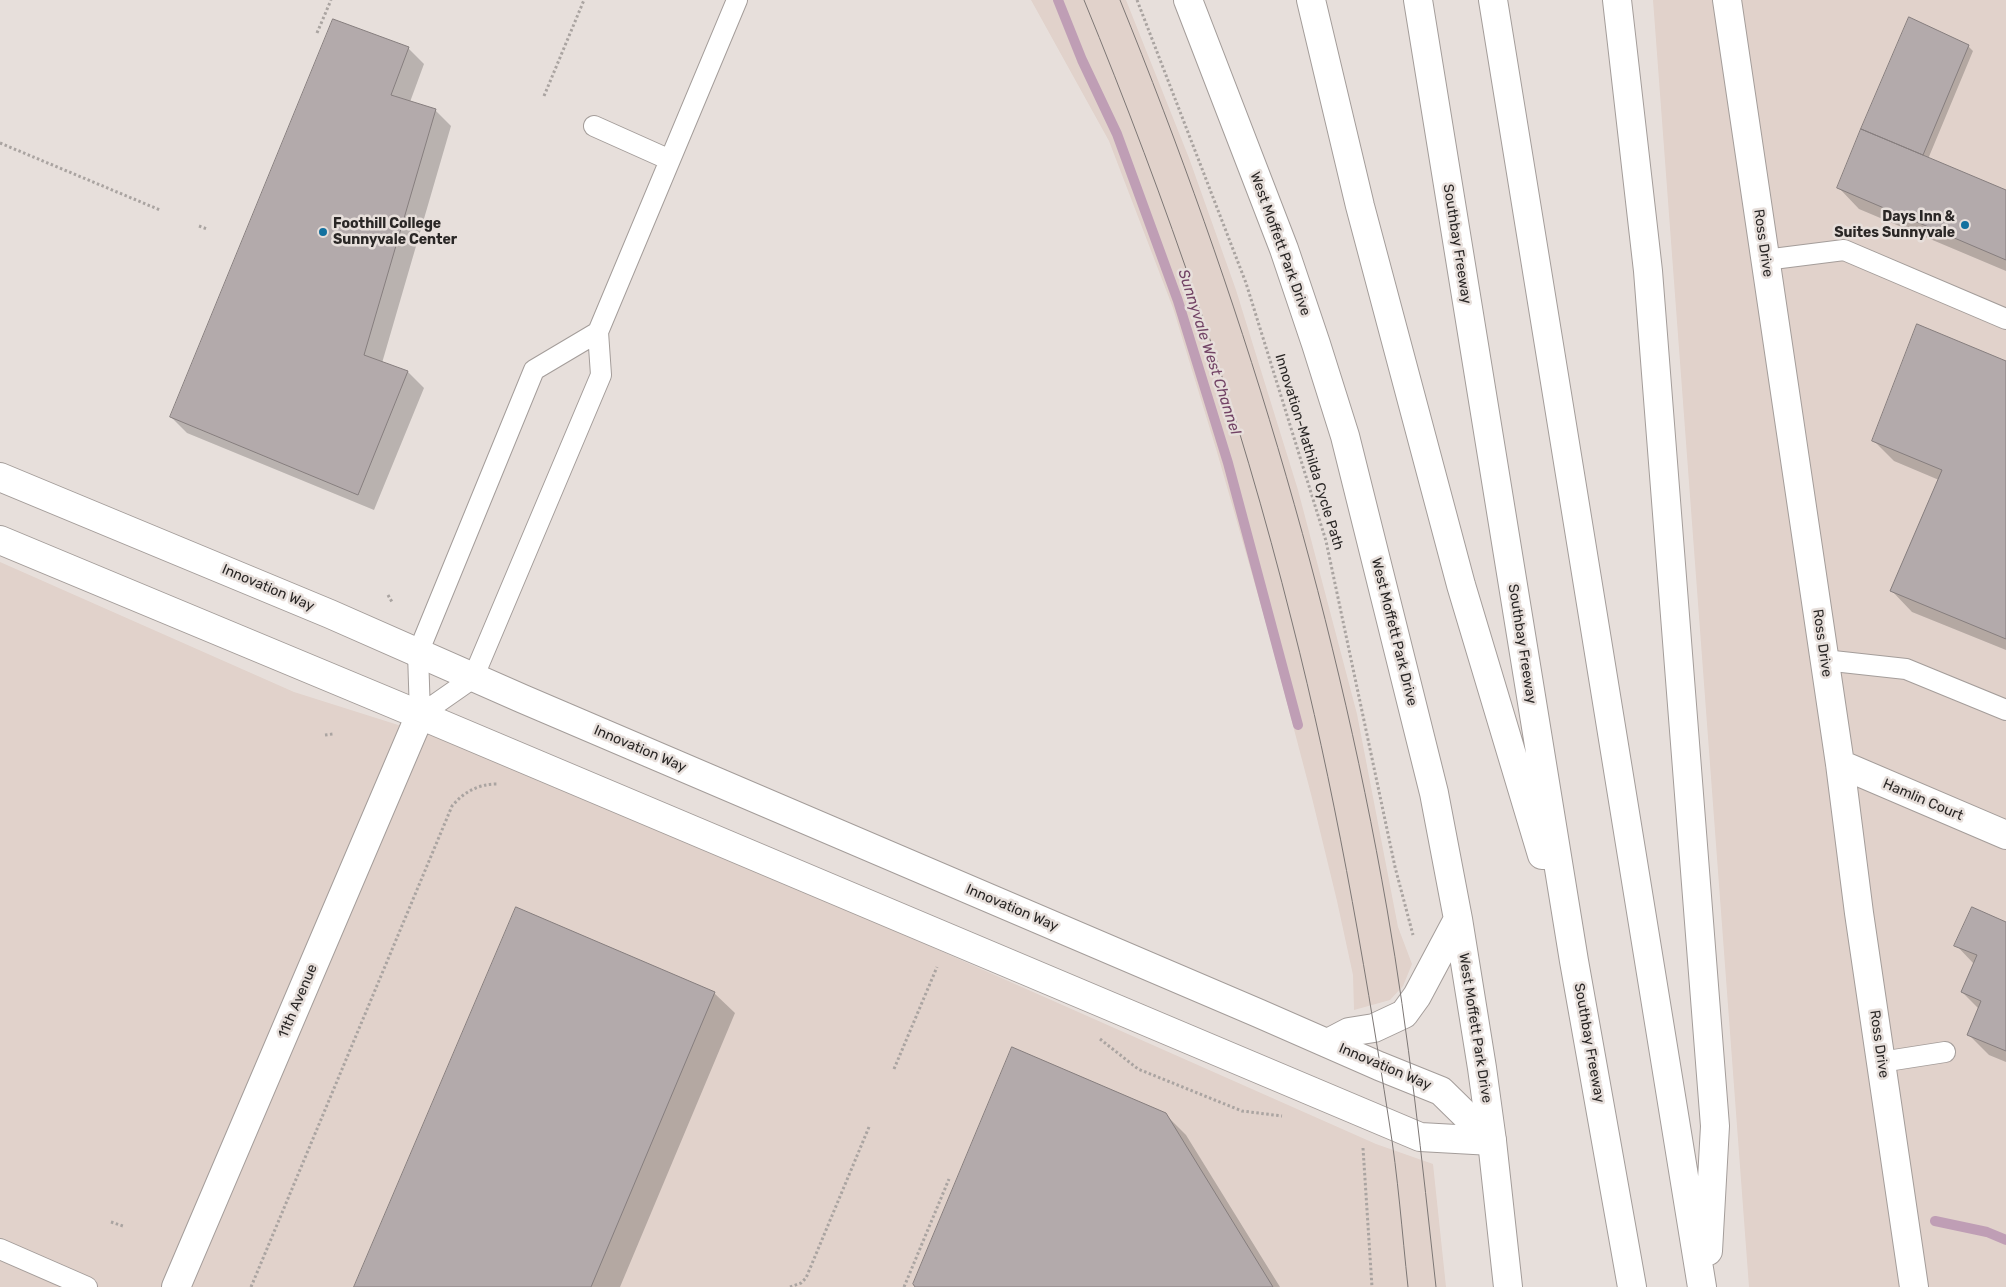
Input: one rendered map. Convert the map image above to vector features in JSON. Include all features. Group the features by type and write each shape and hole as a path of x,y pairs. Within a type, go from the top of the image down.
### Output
{"main road":[{"name":"West Moffett Park Drive","path":"1188,0 1284,249 1345,436 1434,793 1458,919 1492,1141 1508,1287"},
{"path":"1311,0 1360,206 1458,576 1574,961"},
{"name":"Southbay Freeway","path":"1418,0 1574,961 1632,1287"},
{"path":"1493,0 1704,1287"},
{"path":"1617,0 1648,271 1715,1126 1704,1287"},
{"name":"Ross Drive","path":"1727,0 1840,764 1914,1287"},
{"name":"Innovation Way","path":"0,477 321,610 473,678 1441,1091 1492,1141"},
{"path":"0,540 420,714 1420,1137 1492,1141"},
{"name":"11th Avenue","path":"176,1287 420,714"},
{"name":"Hamlin Court","path":"1840,764 2006,835"},
{"path":"1328,1043 1349,1032 1374,1028 1404,1014 1417,996 1458,919"}],"lane":[{"path":"420,714 473,678 601,375 598,332 737,0"},
{"path":"594,126 670,160"},
{"path":"1766,260 1844,250 2006,319"},
{"path":"420,714 418,653 534,370 598,332"},
{"path":"1824,660 1906,669 2006,710"},
{"path":"1881,1062 1945,1052"},
{"path":"0,1249 87,1287"}],"path":[{"path":"317,34 331,0"},
{"path":"544,96 584,0"},
{"name":"Innovation-Mathilda Cycle Path","path":"1136,0 1246,283 1326,542 1409,925"},
{"path":"0,143 160,210"},
{"path":"199,226 207,230"},
{"path":"388,594 392,602"},
{"path":"325,735 333,734"},
{"path":"246,1280 252,1285 450,804 473,788"},
{"path":"894,1069 937,966"},
{"path":"1093,1034 1138,1069 1242,1112 1289,1116"},
{"path":"790,1287 801,1283 806,1278 869,1127"},
{"path":"1355,1143 1363,1147 1372,1287"},
{"path":"904,1287 949,1179"},
{"path":"111,1222 123,1226"}],"shaded area":[{"path":"1031,0 1126,0 1189,158 1236,290 1298,490 1357,714 1398,927 1412,964 1403,986 1390,1000 1354,1010 1353,975 1312,798 1268,630 1173,308 1109,141"},
{"path":"1653,0 2006,0 2006,1287 1749,1287"},
{"path":"0,562 294,692 512,761 1376,1144 1433,1164 1446,1287 0,1287"}],"building":[{"path":"1909,17 1969,45 1923,155 1861,129"},
{"name":"Foothill College Sunnyvale Center","path":"333,19 409,47 391,95 436,109 364,355 408,371 358,495 170,417"},
{"name":"Days Inn & Suites Sunnyvale","path":"1861,129 2006,190 2006,260 1837,188"},
{"path":"1917,324 2006,361 2006,639 1890,591 1942,470 1872,441"},
{"path":"516,907 715,992 591,1287 354,1287"},
{"path":"1972,907 2006,922 2006,1051 1967,1035 1981,1001 1961,992 1977,955 1954,946"},
{"path":"1012,1047 1166,1113 1273,1287 915,1287 913,1284"}],"waterway":[{"name":"Sunnyvale West Channel","path":"1058,0 1082,60 1117,134 1178,301 1228,463 1298,725"},
{"name":"Sunnyvale West Channel","path":"1935,1221 1987,1232 2006,1240"}],"tram line":[{"path":"1084,0 1144,153 1199,307 1249,464 1292,622 1321,746 1358,933 1392,1142 1408,1287"},
{"path":"1120,0 1163,110 1243,334 1310,562 1339,677 1365,793 1395,956 1436,1287"}],"place":[{"name":"Days Inn & Suites Sunnyvale","path":"1965,225"},
{"name":"Foothill College Sunnyvale Center","path":"323,232"}]}
